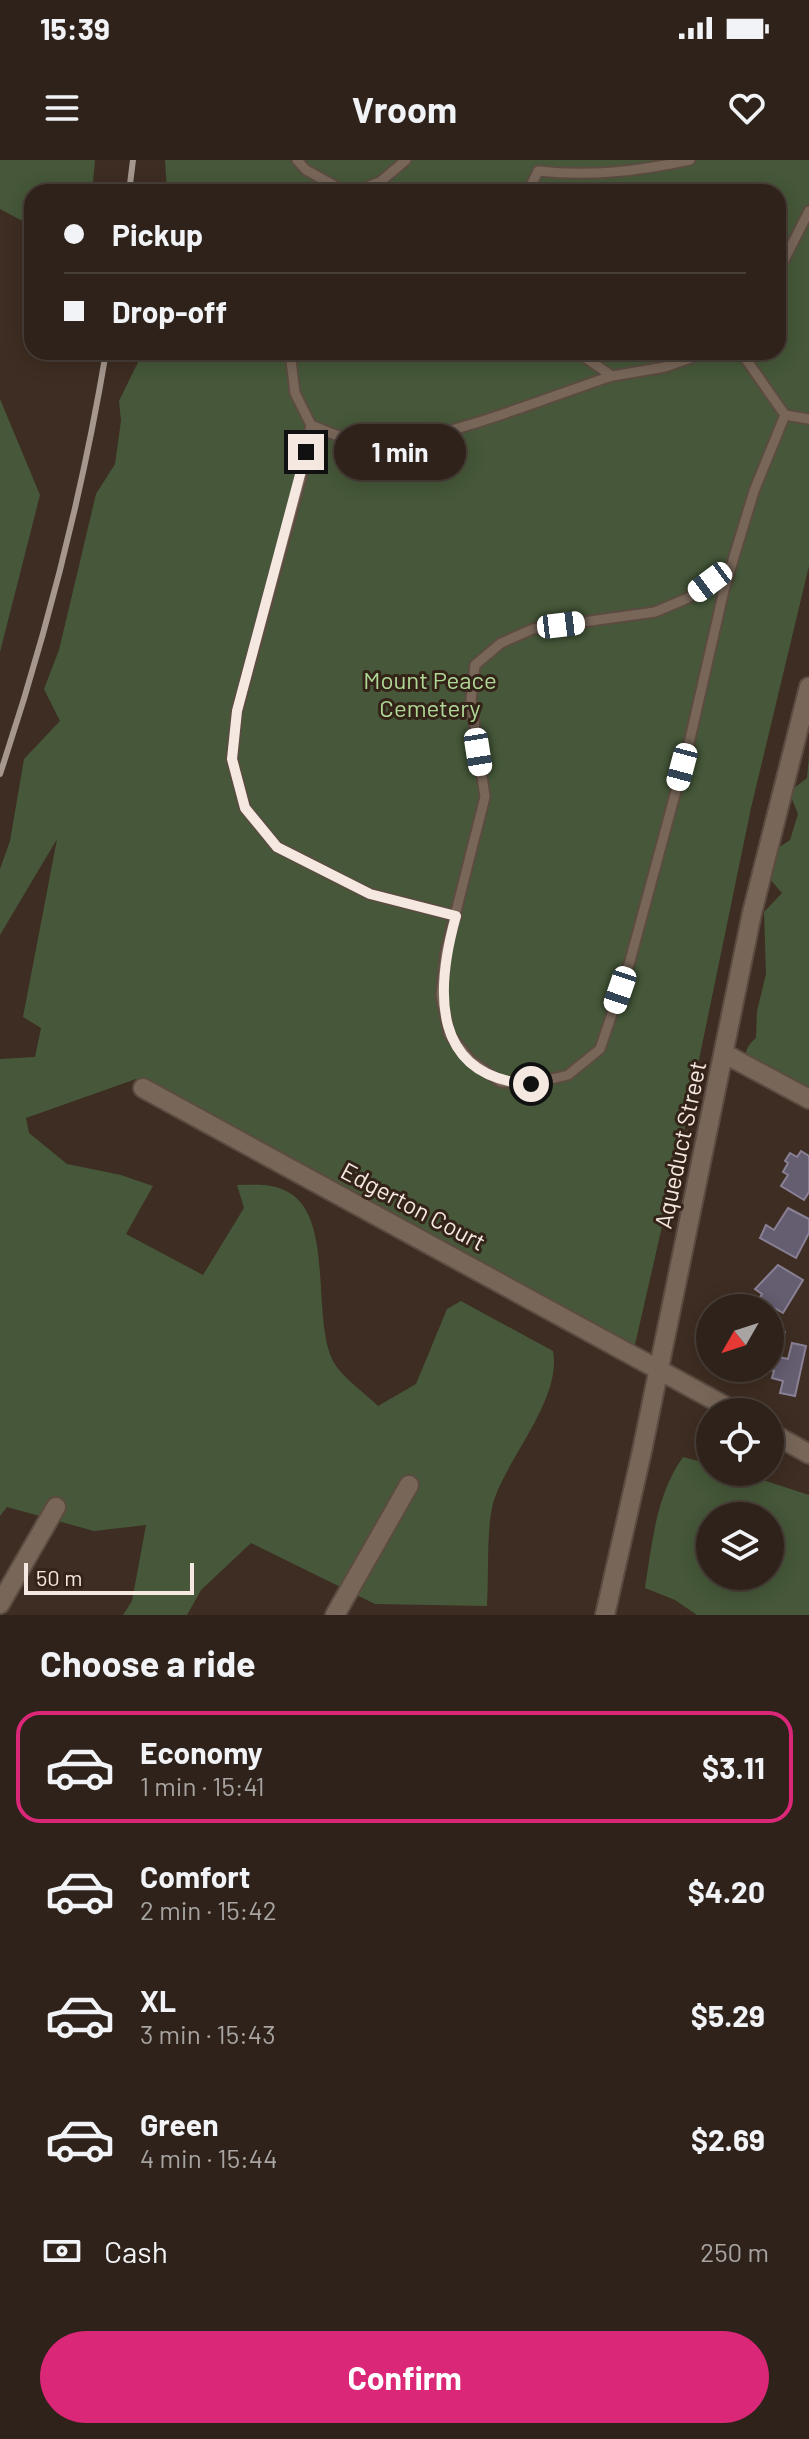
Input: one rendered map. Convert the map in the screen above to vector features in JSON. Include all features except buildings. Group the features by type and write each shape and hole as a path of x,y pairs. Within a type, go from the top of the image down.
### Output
{"street":[{"name":"Aqueduct Street","path":"605,1615 725,1054 752,913 809,687"},
{"path":"725,1054 809,1099"},
{"name":"Edgerton Court","path":"143,1088 712,1398"},
{"path":"784,1440 809,1454"},
{"path":"335,1615 409,1485"},
{"path":"0,1604 56,1507"}],"lane":[{"path":"297,160 306,170 331,184"},
{"path":"375,184 406,160"},
{"path":"532,184 538,171 575,175 621,172 690,160"},
{"path":"786,256 809,211"},
{"path":"291,360 295,393 311,425 301,478 237,711 232,759 245,808 277,847 370,894 456,916"},
{"path":"589,360 612,376"},
{"path":"311,425 343,438 375,443 423,437 612,376 665,367 685,360"},
{"path":"747,360 785,415 809,419"},
{"path":"731,566 688,598 655,612 533,629 501,643 475,665 471,700 485,797 446,951 441,995 449,1034 471,1061 501,1082 531,1084 568,1075 600,1049 630,961 731,566 754,491 785,415"}],"green space":[{"path":"0,160 95,160 93,184 24,184 24,222 0,209"},
{"name":"Mount Peace Cemetery","path":"165,160 809,160 809,566 751,808 688,1113 634,1349 136,1079 26,1118 29,1133 67,1164 121,1175 153,1186 126,1234 203,1275 244,1208 237,1185 274,1187 286,1191 301,1203 311,1222 317,1244 323,1321 334,1363 378,1406 416,1384 447,1309 461,1301 553,1351 554,1369 550,1388 501,1483 491,1510 487,1606 375,1604 251,1543 201,1590 187,1615 123,1615 132,1601 146,1525 94,1531 7,1507 0,1516 0,1059 35,1057 41,1028 23,1017 57,839 0,935 0,869 10,841 24,759 60,721 44,689 59,650 96,494 115,464 121,421 119,401 139,360 786,360 786,184 166,184"},
{"path":"0,399 40,495 0,652"},
{"path":"809,756 809,1103 792,1100 749,1079 745,1057 748,1047 756,1038 757,1011 766,974 764,912 782,893 768,877 772,852 790,840 798,814 789,792 807,778"},
{"path":"683,1457 696,1460 696,1486 781,1486 809,1495 809,1615 697,1615 675,1600 645,1588 656,1520 667,1487"}],"railway":[{"path":"130,184 133,160"},
{"path":"0,774 33,670 61,565 86,459 105,360"}],"route":[{"path":"306,452 237,711 232,759 245,808 277,847 370,894 456,916 446,951 441,995 449,1034 471,1061 501,1082 531,1084"}]}
